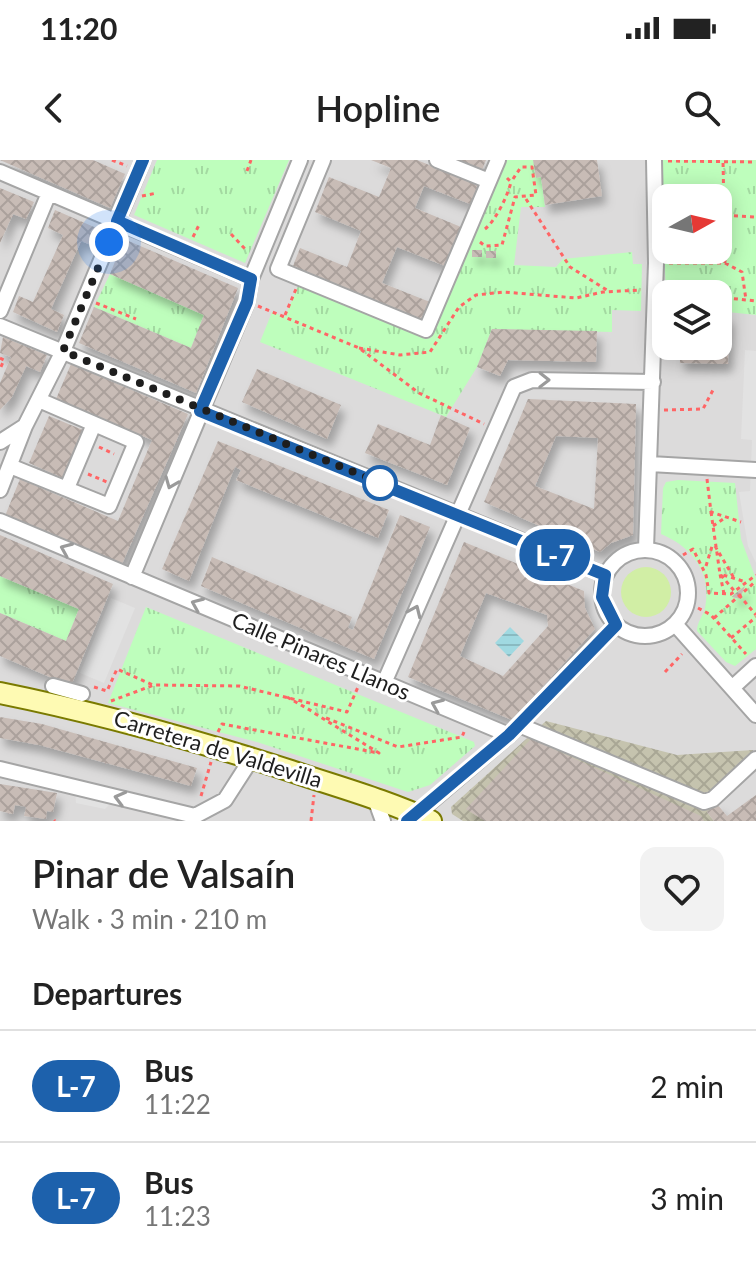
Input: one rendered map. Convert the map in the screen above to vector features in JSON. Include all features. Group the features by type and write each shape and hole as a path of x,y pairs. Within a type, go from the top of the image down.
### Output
{"street":[{"path":"39,400 136,442 109,506 67,488 4,476 25,426 63,351 143,160"},
{"path":"132,577 247,302 251,279 300,160"},
{"path":"323,160 278,269 426,330 493,170 437,160"},
{"path":"654,161 655,280"},
{"path":"0,172 251,279"},
{"path":"0,311 49,193"},
{"path":"0,326 200,411 605,575"},
{"path":"646,549 653,360"},
{"path":"384,683 514,387 526,380 653,382"},
{"path":"67,488 94,424"},
{"path":"0,442 25,426"},
{"path":"650,464 756,470"},
{"name":"Calle Pinares Llanos","path":"0,521 469,718 549,737 704,802 713,799 756,759"},
{"path":"646,549 668,556 683,572 687,583 686,605 675,624 650,636 632,634 616,625 602,597 605,575 618,559 646,549"},
{"path":"675,624 756,715"},
{"path":"418,819 514,730 616,625"},
{"path":"732,688 753,662"},
{"path":"53,686 84,690"},
{"name":"Carretera de Valdevilla","path":"0,693 96,712 252,758 375,799 418,819"},
{"path":"0,769 52,779 186,816 205,813 225,800 252,758"},
{"path":"375,799 383,821"}],"path":[{"path":"247,171 251,160"},
{"path":"509,190 515,197 526,198 537,192 528,166 529,160"},
{"path":"654,161 756,162"},
{"path":"723,161 724,184"},
{"path":"515,197 502,245 481,244 479,236 494,220 516,171 528,166"},
{"path":"493,170 511,182"},
{"path":"526,198 570,267 610,292"},
{"path":"732,216 756,217"},
{"path":"187,251 200,223"},
{"path":"231,234 245,250"},
{"path":"727,264 742,272 746,300"},
{"path":"285,317 301,278"},
{"path":"247,302 359,348 400,355 430,352 459,307 476,295 504,292 562,299 652,290"},
{"path":"85,298 136,319"},
{"path":"732,298 756,301"},
{"path":"359,348 419,393 494,428"},
{"path":"0,358 4,360 0,369"},
{"path":"652,410 703,409 713,390"},
{"path":"86,442 129,460"},
{"path":"75,469 118,486"},
{"path":"707,478 713,543 724,594"},
{"path":"711,512 741,522"},
{"path":"712,527 726,517"},
{"path":"706,566 713,543"},
{"path":"713,543 735,579"},
{"path":"683,555 693,548 701,562 709,593 737,593 756,581"},
{"path":"701,562 720,574 746,582"},
{"path":"720,574 756,616 731,638"},
{"path":"714,618 756,575"},
{"path":"698,608 714,618 753,662"},
{"path":"665,672 682,654"},
{"path":"84,690 107,691 117,669 154,685"},
{"path":"108,703 154,685 239,686 280,693 347,712 363,674"},
{"path":"186,816 203,795 212,746 222,724 379,753 280,693"},
{"path":"314,713 398,747 462,737 469,718"},
{"path":"311,821 311,802 323,781"}],"shaded area":[{"path":"0,160 756,160 756,821 0,821"},
{"path":"745,350 756,351 756,563 748,546 739,492 750,491 752,440 741,439"},
{"path":"111,598 135,608 104,683 80,673"},
{"path":"546,721 677,755 753,750 756,770 707,812 714,821 463,821 452,814 451,807"},
{"path":"75,791 113,801 105,809 76,803"}],"green space":[{"path":"157,160 289,160 245,263 134,215"},
{"path":"505,160 533,160 541,177 545,207 521,207 514,265 556,267 563,259 632,252 633,264 642,264 641,311 612,310 612,332 492,329 477,367 446,417 260,342 272,312 285,317 298,286 431,338"},
{"path":"661,160 756,160 756,315 732,312 732,280 665,280 665,264 732,264 732,184 662,184"},
{"path":"110,274 204,315 191,348 94,307"},
{"path":"666,482 735,483 741,539 756,579 756,649 735,666 726,662 697,631 706,595 697,562 682,546 661,534 663,488"},
{"path":"646,567 664,574 671,592 664,610 646,617 628,610 621,592 628,574"},
{"path":"0,576 79,609 66,641 0,613"},
{"path":"146,607 474,742 475,746 430,785 408,792 257,742 108,703"}],"water":[{"path":"510,627 524,641 509,657 495,643"}],"building":[{"path":"0,160 93,160 125,174 110,208"},
{"path":"371,160 417,160 478,185 470,204 424,186 415,208 461,227 445,266 397,247 382,283 430,302 422,320 293,266 300,248 347,267 361,231 315,212 329,177 379,197 391,168"},
{"path":"457,160 486,160 482,170"},
{"path":"533,160 597,160 602,196 545,205 541,177 536,178"},
{"path":"0,188 34,202 26,219 13,214 0,243"},
{"path":"55,210 101,230 94,246 81,241 51,309 64,315 57,332 13,312 19,296 33,302 63,235 48,228"},
{"path":"124,239 238,288 196,393 79,343 94,307 191,348 204,315 110,274"},
{"path":"472,250 482,250 482,257 472,257"},
{"path":"486,251 496,251 496,258 486,258"},
{"path":"492,329 597,331 596,362 508,360 500,376 477,367"},
{"path":"3,337 47,355 40,372 26,366 12,397 0,410 0,383 11,357 0,353"},
{"path":"680,360 728,360 728,364 680,363"},
{"path":"71,364 188,414 122,564 5,516 20,479 118,521 152,440 56,399"},
{"path":"257,369 341,405 327,439 242,402"},
{"path":"528,399 636,404 633,535 611,543 600,552 484,502","holes":["556,436 598,438 594,509 535,486"]},
{"path":"441,415 470,428 447,485 365,453 378,424 430,445"},
{"path":"49,416 83,430 63,478 29,463"},
{"path":"218,441 389,510 378,538 236,480 241,470 235,467 189,581 162,569"},
{"path":"400,515 430,527 374,659 201,586 212,557 352,617 348,628 353,630"},
{"path":"0,535 113,584 71,686 0,656 0,613 66,641 79,609 0,576"},
{"path":"464,542 584,591 585,608 595,629 512,720 408,677","holes":["486,593 547,615 548,626 503,676 460,656"]},
{"path":"745,586 740,599 732,597 736,593"},
{"path":"0,717 42,724 197,768 191,786 39,745 0,738"},
{"path":"531,739 701,816 704,821 485,821 466,809"},
{"path":"0,784 57,793 53,812 47,811 46,819 24,816 26,807 15,805 13,814 0,811"},
{"path":"756,795 756,821 714,821 707,812 717,804 727,816"}],"bus line":[{"name":"L-7","path":"143,160 117,221 251,279 247,302 200,411 605,575 602,586 604,607 616,625 509,735 407,821"}],"route":[{"path":"109,242 63,351 200,411 380,483"}]}
